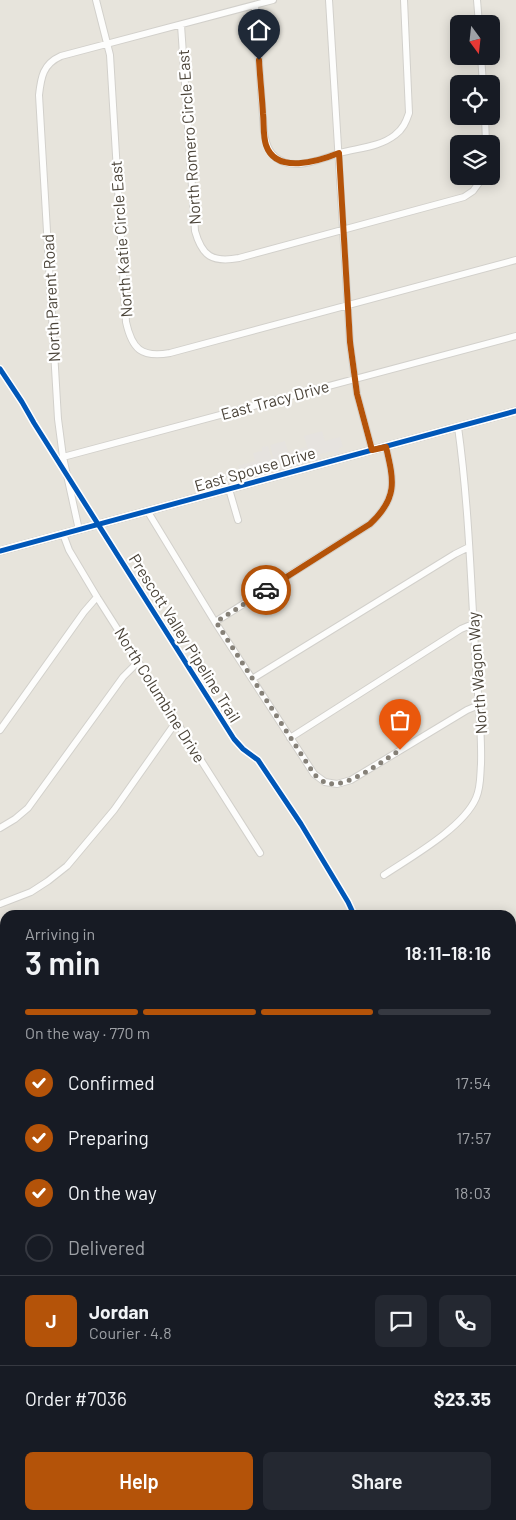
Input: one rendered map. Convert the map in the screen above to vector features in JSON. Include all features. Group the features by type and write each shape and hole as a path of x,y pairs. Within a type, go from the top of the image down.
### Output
{"street":[{"name":"North Katie Circle East","path":"96,0 110,55 126,322 129,336 135,346 142,352 150,355 170,353 516,260"},
{"path":"107,44 273,0"},
{"path":"329,0 350,342 354,378 372,450"},
{"path":"255,5 266,146 274,156 284,162 299,164 382,142 394,136 405,126 409,113 404,0"},
{"path":"477,0 478,15"},
{"name":"North Romero Circle East","path":"181,25 195,231 199,245 206,254 215,259 233,259 343,230"},
{"name":"North Parent Road","path":"79,530 58,419 38,95 40,81 46,66 52,60 107,44"},
{"path":"343,230 464,197 473,191 477,185"},
{"name":"East Tracy Drive","path":"64,457 516,336"},
{"name":"East Spouse Drive","path":"0,551 516,411"},
{"name":"North Wagon Way","path":"384,876 449,830 465,814 476,798 480,784 479,705 469,547 458,427"},
{"path":"216,622 370,524 380,514 387,505 392,488 386,447"},
{"path":"229,489 238,520"},
{"path":"148,512 290,738 314,774 325,782 337,784 351,780 467,710 479,705"},
{"name":"North Columbine Drive","path":"63,534 69,550 97,597 260,853"},
{"path":"252,679 446,559 469,547"},
{"path":"1,727 84,612 97,597"},
{"path":"290,738 473,624"},
{"path":"0,828 28,808 123,677 138,662"},
{"path":"0,904 31,892 67,866 114,810 176,722"}],"shaded area":[{"path":"0,0 516,0 516,910 0,910"},
{"path":"322,431 325,441 340,437 343,447 339,448 340,453 335,455 333,451 320,454 321,460 315,461 313,452 309,453 304,436"},
{"path":"285,441 288,452 306,447 308,456 304,458 306,464 300,465 299,460 284,465 286,469 280,471 279,462 274,463 270,445"},
{"path":"268,446 274,466 269,468 271,473 264,475 263,469 252,472 253,477 246,479 245,474 240,475 238,466 255,461 253,453 262,451 262,447"}],"cycle path":[{"name":"Prescott Valley Pipeline Trail","path":"0,369 234,739 243,749 258,760 301,824 352,910"},
{"path":"0,551 516,411"}],"way so far":[{"path":"266,590 216,622 314,774 325,782 337,784 351,780 400,750"}],"route":[{"path":"259,60 266,146 274,156 284,162 299,164 327,158 339,153 350,342 354,378 372,450 386,447 392,488 387,505 370,524 266,590"}]}
